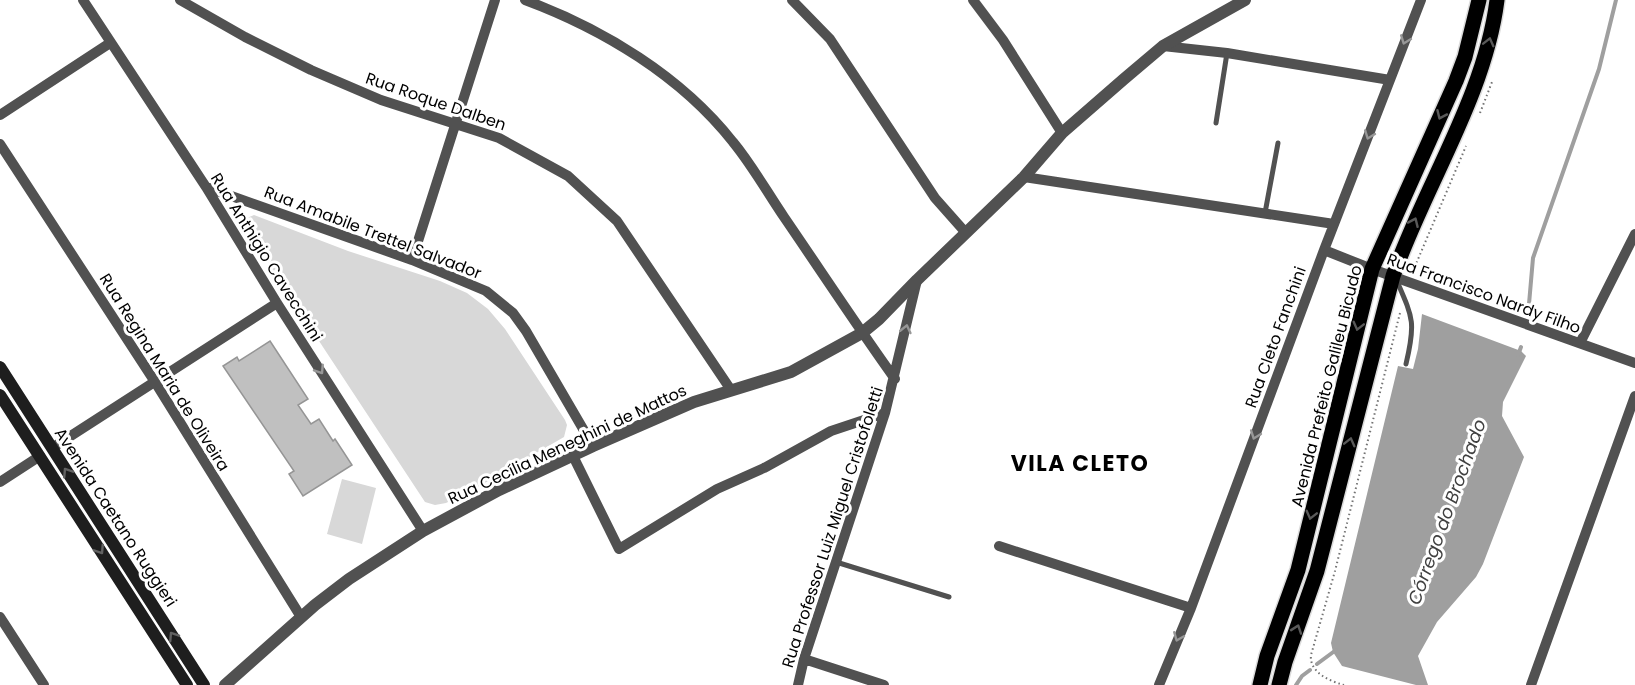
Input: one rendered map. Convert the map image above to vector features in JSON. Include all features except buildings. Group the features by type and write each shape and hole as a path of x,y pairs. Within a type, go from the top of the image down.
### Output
{"main road":[{"name":"Avenida Prefeito Galileu Bicudo","path":"1260,685 1267,656 1298,570 1372,269 1456,81 1465,57 1479,0"},
{"path":"1279,685 1317,571 1404,244 1475,87 1489,43 1497,0"},
{"name":"Avenida Caetano Ruggieri","path":"0,367 204,685"},
{"name":"Avenida Caetano Ruggieri","path":"0,395 187,685"}],"street":[{"name":"Rua Anthigio Cavecchini","path":"83,0 206,187 277,303 423,531"},
{"name":"Rua Roque Dalben","path":"180,0 245,37 311,70 381,100 456,122 499,138 568,176 617,221 731,390"},
{"path":"412,260 495,0"},
{"name":"Rua Professor Luiz Miguel Cristofoletti","path":"525,0 560,13 633,52 660,72 698,106 733,142 895,379"},
{"path":"792,0 830,39 935,198 966,233"},
{"path":"973,0 1003,40 1062,133"},
{"name":"Rua Cecília Meneghini de Mattos","path":"225,685 301,617 349,579 423,531 499,490 593,446 694,402 791,372 862,333 1024,177 1062,133 1163,46 1245,0"},
{"name":"Rua Cleto Fanchini","path":"1159,685 1191,608 1324,250 1421,0"},
{"path":"0,115 110,43"},
{"path":"1163,46 1227,53 1390,81"},
{"name":"Rua Regina Maria de Oliveira","path":"0,144 155,382 301,617"},
{"path":"1024,177 1334,224"},
{"name":"Rua Amabile Trettel Salvador","path":"206,187 412,260 486,291 513,313 526,331 593,446"},
{"path":"1580,343 1635,234"},
{"name":"Rua Francisco Nardy Filho","path":"1324,250 1635,363"},
{"name":"Rua Professor Luiz Miguel Cristofoletti","path":"798,685 804,659 895,379 917,279"},
{"path":"52,448 277,303"},
{"path":"1531,685 1635,396"},
{"path":"573,456 619,549 717,489 764,468 831,431 885,413"},
{"path":"0,482 40,456"},
{"path":"999,546 1191,608"},
{"path":"0,617 44,685"},
{"path":"804,659 884,685"}],"lane":[{"path":"1216,123 1227,53"},
{"path":"1265,215 1278,143"},
{"path":"1394,277 1412,319 1413,336 1406,364"},
{"path":"836,562 949,597"}],"shaded area":[{"path":"254,215 348,251 440,281 467,293 488,309 505,329 565,420 567,425 564,437 446,503 435,505 425,502 244,227 247,218"},
{"path":"342,479 376,488 362,544 327,534"}],"water":[{"path":"1422,314 1521,351 1526,356 1503,402 1502,416 1524,457 1483,564 1476,577 1437,622 1418,656 1428,685 1416,685 1342,666 1333,652 1331,643 1398,366 1413,369"}],"waterway":[{"name":"Córrego do Brochado","path":"1529,304 1533,258 1599,69 1616,0"},
{"name":"Córrego do Brochado","path":"1518,355 1521,347"},
{"path":"1317,664 1336,650"},
{"path":"1296,685 1310,670"}],"district":[{"name":"VILA CLETO","path":"1080,463"}]}
